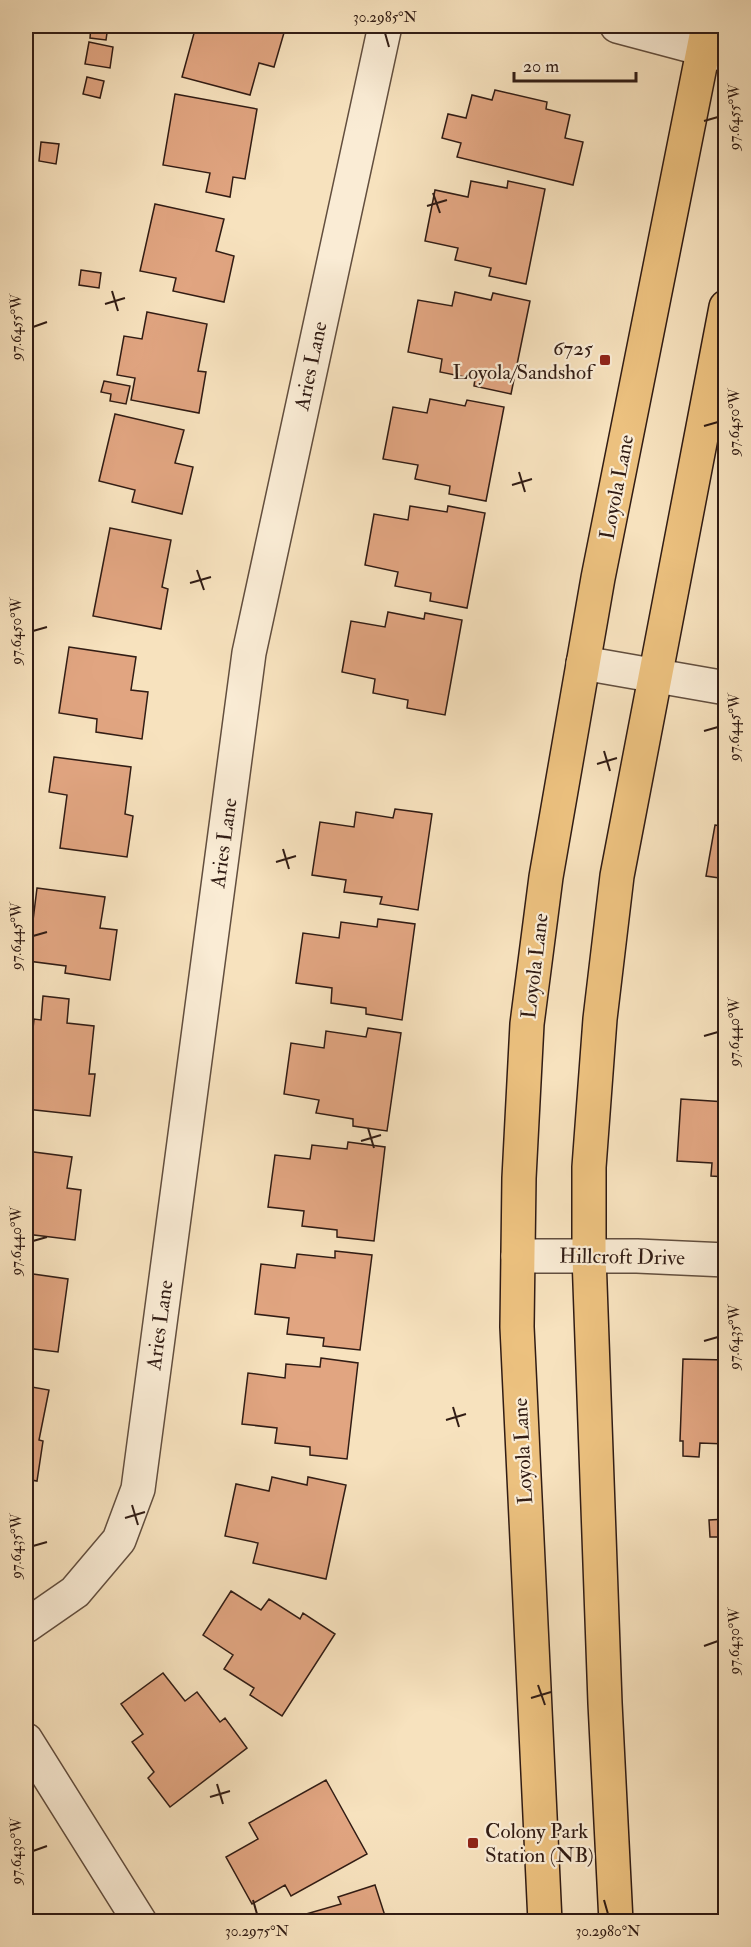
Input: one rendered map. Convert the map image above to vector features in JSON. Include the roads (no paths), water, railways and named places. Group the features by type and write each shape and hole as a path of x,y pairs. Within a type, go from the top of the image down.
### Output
{"main road":[{"name":"Loyola Lane","path":"545,1922 517,1327 519,1178 527,1024 546,877 583,663 712,43"},
{"path":"616,1922 605,1703 589,1256 589,1167 602,1008 617,876 726,307"}],"street":[{"name":"Aries Lane","path":"26,1626 75,1592 119,1540 138,1489 249,653 385,26"},
{"path":"617,26 712,43"},
{"path":"583,663 726,688"},
{"name":"Hillcroft Drive","path":"518,1256 726,1260"},
{"path":"26,1740 140,1922"}],"place":[{"name":"6725 Loyola/Sandshof","path":"605,360"},
{"name":"Colony Park Station (NB)","path":"473,1843"}]}
